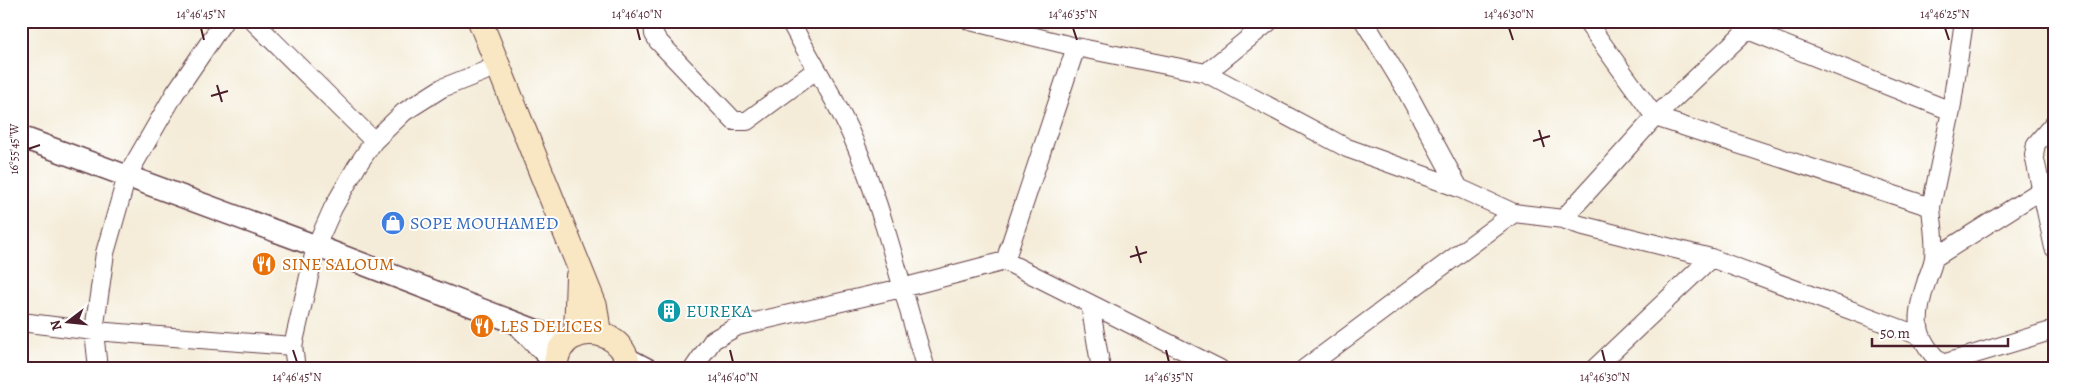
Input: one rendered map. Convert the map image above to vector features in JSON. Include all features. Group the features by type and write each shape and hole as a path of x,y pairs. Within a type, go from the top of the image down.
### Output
{"main road":[{"path":"480,21 595,306 570,349"},
{"path":"570,349 617,342 634,366"}],"street":[{"path":"98,369 94,331 105,253 127,176 175,93 224,21"},
{"path":"253,21 374,141"},
{"path":"652,21 654,34 658,41 734,121 747,120 816,70"},
{"path":"790,21 835,101 859,152 881,212 926,369"},
{"path":"970,21 1013,26 1076,47 1206,73 1347,148 1459,188 1514,213 1563,219 1710,258 1920,336"},
{"path":"1206,73 1270,21"},
{"path":"1364,21 1406,90 1459,188"},
{"path":"1586,21 1655,117 1932,207"},
{"path":"1964,21 1951,110 1932,207 1934,258 1921,299 1918,323 1920,336 1937,364 2054,330"},
{"path":"1563,219 1655,117 1748,24 1951,110"},
{"path":"1006,262 1076,47"},
{"path":"296,369 293,346 316,246 333,208 374,141 404,112 423,99 442,88 498,66"},
{"path":"2054,123 2034,148 2048,187 2054,248"},
{"path":"21,137 316,246 518,324 570,349"},
{"path":"1934,258 2048,187"},
{"path":"1304,369 1514,213"},
{"path":"1594,369 1710,258"},
{"path":"693,369 713,340 738,326 1006,262 1220,369"},
{"path":"1090,304 1101,369"},
{"path":"21,322 94,331 293,346"}],"place":[{"name":"SOPE MOUHAMED","path":"393,223"},
{"name":"SINE SALOUM","path":"264,264"},
{"name":"EUREKA","path":"669,311"},
{"name":"LES DELICES","path":"482,326"}]}
